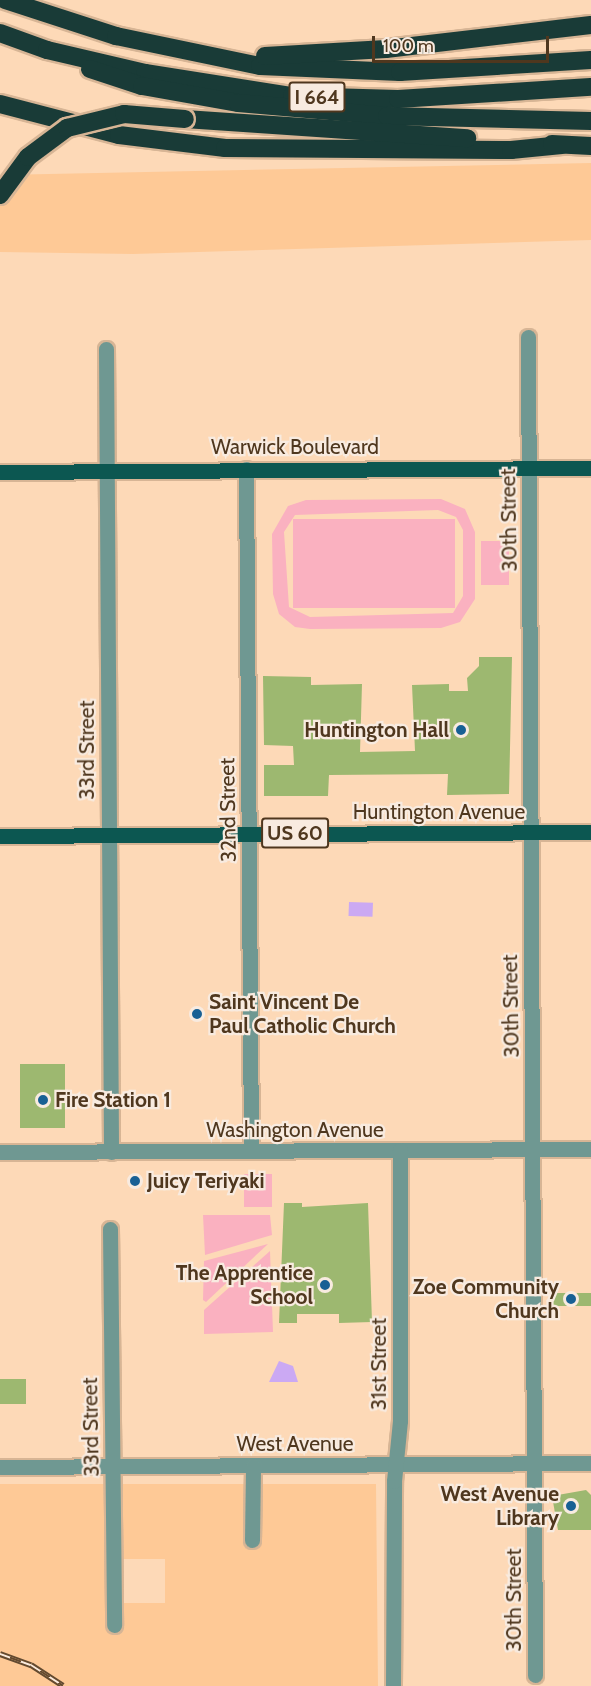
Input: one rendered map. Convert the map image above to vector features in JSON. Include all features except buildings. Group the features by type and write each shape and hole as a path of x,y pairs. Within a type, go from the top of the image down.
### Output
{"highway":[{"name":"I 664","path":"5,0 102,33 260,66 386,73 591,60"},
{"path":"190,53 324,55 591,25"},
{"name":"I 664","path":"0,33 47,50 184,81 292,96 410,98 591,87"},
{"path":"47,50 115,79 238,103 387,116 591,121"},
{"path":"0,104 104,132 225,148 511,150 562,146"},
{"path":"0,195 28,157 67,128 117,115 562,146 591,146"}],"main road":[{"name":"Warwick Boulevard","path":"0,472 591,468"},
{"name":"Huntington Avenue","path":"0,836 591,832"}],"street":[{"name":"30th Street","path":"528,337 536,1463 535,1675"},
{"name":"33rd Street","path":"106,349 111,1152"},
{"name":"32nd Street","path":"246,469 251,1151"},
{"name":"Washington Avenue","path":"0,1152 591,1149"},
{"name":"31st Street","path":"393,1686 395,1465 400,1421 400,1150"},
{"name":"33rd Street","path":"110,1229 114,1625"},
{"name":"West Avenue","path":"0,1467 591,1463"},
{"path":"252,1540 253,1466"}],"shaded area":[{"path":"591,163 591,240 133,254 0,252 0,175"},
{"path":"441,499 465,509 475,532 475,599 460,622 441,628 310,629 295,627 279,614 273,594 272,534 288,506 306,500","holes":["438,510 456,517 463,530 463,596 453,613 310,617 289,607 284,532 295,515"]},
{"path":"293,519 455,519 455,608 293,608"},
{"path":"481,541 509,541 509,585 481,585"},
{"path":"349,902 373,903 372,917 349,916"},
{"path":"244,1174 272,1174 272,1207 244,1207"},
{"path":"203,1215 270,1215 272,1235 205,1255"},
{"path":"268,1244 206,1302 203,1300 204,1261"},
{"path":"270,1251 273,1332 204,1334 204,1310"},
{"path":"279,1361 293,1366 298,1382 269,1382"},
{"path":"0,1484 376,1484 378,1686 0,1686","holes":["118,1559 165,1559 165,1603 118,1603"]}],"railway":[{"path":"0,1654 31,1665 63,1686"}],"place":[{"name":"Huntington Hall","path":"461,730"},
{"name":"Saint Vincent De Paul Catholic Church","path":"197,1014"},
{"name":"Fire Station 1","path":"43,1100"},
{"name":"Juicy Teriyaki","path":"135,1181"},
{"name":"The Apprentice School","path":"325,1285"},
{"name":"Zoe Community Church","path":"571,1299"},
{"name":"West Avenue Library","path":"571,1506"}]}
